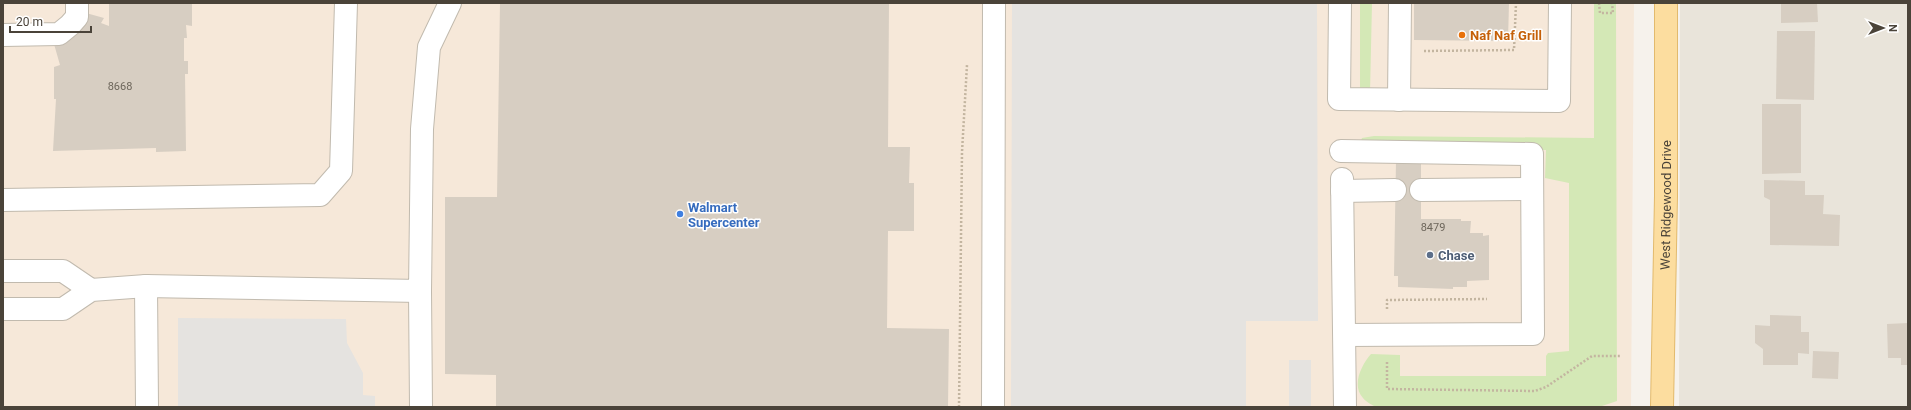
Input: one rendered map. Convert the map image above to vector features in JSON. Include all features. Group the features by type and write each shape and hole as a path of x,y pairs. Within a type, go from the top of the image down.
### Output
{"main road":[{"name":"West Ridgewood Drive","path":"1662,407 1666,196 1666,3"}],"lane":[{"path":"3,35 59,34 70,25 76,17 76,3"},
{"path":"3,200 320,195 341,171 346,3"},
{"path":"421,407 420,291 422,129 429,47 450,3"},
{"path":"993,407 994,3"},
{"path":"1340,3 1339,99 1558,101 1560,3"},
{"path":"1399,100 1400,3"},
{"path":"1341,151 1532,154 1533,334 1345,335"},
{"path":"1345,407 1342,185 1395,190"},
{"path":"1421,190 1532,189"},
{"path":"3,271 64,271 90,290"},
{"path":"3,309 64,309 90,290 146,286 420,291"},
{"path":"146,286 147,407"}],"path":[{"path":"1419,51 1514,50 1516,3"},
{"path":"1599,3 1600,13 1613,13 1612,3"},
{"path":"959,407 962,152 967,63"},
{"path":"1387,316 1387,300 1487,299"},
{"path":"1387,362 1387,389 1535,391 1546,387 1592,356 1620,356"}],"shaded area":[{"path":"3,3 1634,3 1631,407 3,407"},
{"path":"1012,3 1317,3 1318,321 1246,321 1246,407 1011,407"},
{"path":"1680,3 1908,3 1908,407 1679,407"},
{"path":"178,318 346,319 347,343 363,373 363,395 375,396 375,407 178,407"},
{"path":"1289,360 1311,360 1311,407 1289,407"}],"green space":[{"path":"1360,3 1372,3 1370,93 1360,90"},
{"path":"1594,3 1616,3 1617,401 1602,406 1376,407 1364,399 1358,387 1361,369 1371,354 1400,355 1400,376 1546,376 1546,356 1548,353 1569,351 1569,183 1545,178 1546,150 1370,149 1360,143 1362,138 1374,136 1594,138"}],"building":[{"path":"109,3 192,3 192,26 186,25 187,38 184,38 184,61 188,61 188,74 185,74 186,151 156,152 156,148 53,151 56,99 54,99 54,67 60,65 54,44 86,13 104,18 101,23 109,26"},
{"name":"Walmart Supercenter","path":"500,3 889,3 888,147 910,147 909,183 914,183 914,231 888,231 887,328 949,329 948,407 496,407 496,375 445,374 445,197 497,197"},
{"path":"1414,3 1509,3 1508,41 1414,40"},
{"path":"1781,3 1817,3 1818,22 1781,23"},
{"path":"1777,31 1815,31 1814,100 1776,99"},
{"path":"1762,104 1801,104 1801,173 1762,174"},
{"path":"1396,161 1421,161 1421,219 1461,219 1461,221 1471,221 1470,233 1483,233 1483,236 1489,235 1489,280 1467,281 1467,287 1453,287 1453,289 1398,287 1398,276 1394,276"},
{"path":"1764,180 1805,181 1805,195 1824,195 1823,214 1840,215 1839,246 1770,245 1770,200 1764,197"},
{"path":"1770,315 1801,316 1801,332 1809,332 1809,354 1798,353 1798,365 1763,365 1763,349 1755,343 1755,325 1770,326"},
{"path":"1908,323 1908,365 1901,365 1901,358 1888,358 1887,324"},
{"path":"1813,351 1839,352 1838,379 1812,378"}],"place":[{"name":"Naf Naf Grill","path":"1462,35"},
{"name":"Walmart Supercenter","path":"680,214"},
{"name":"Chase","path":"1430,255"}]}
